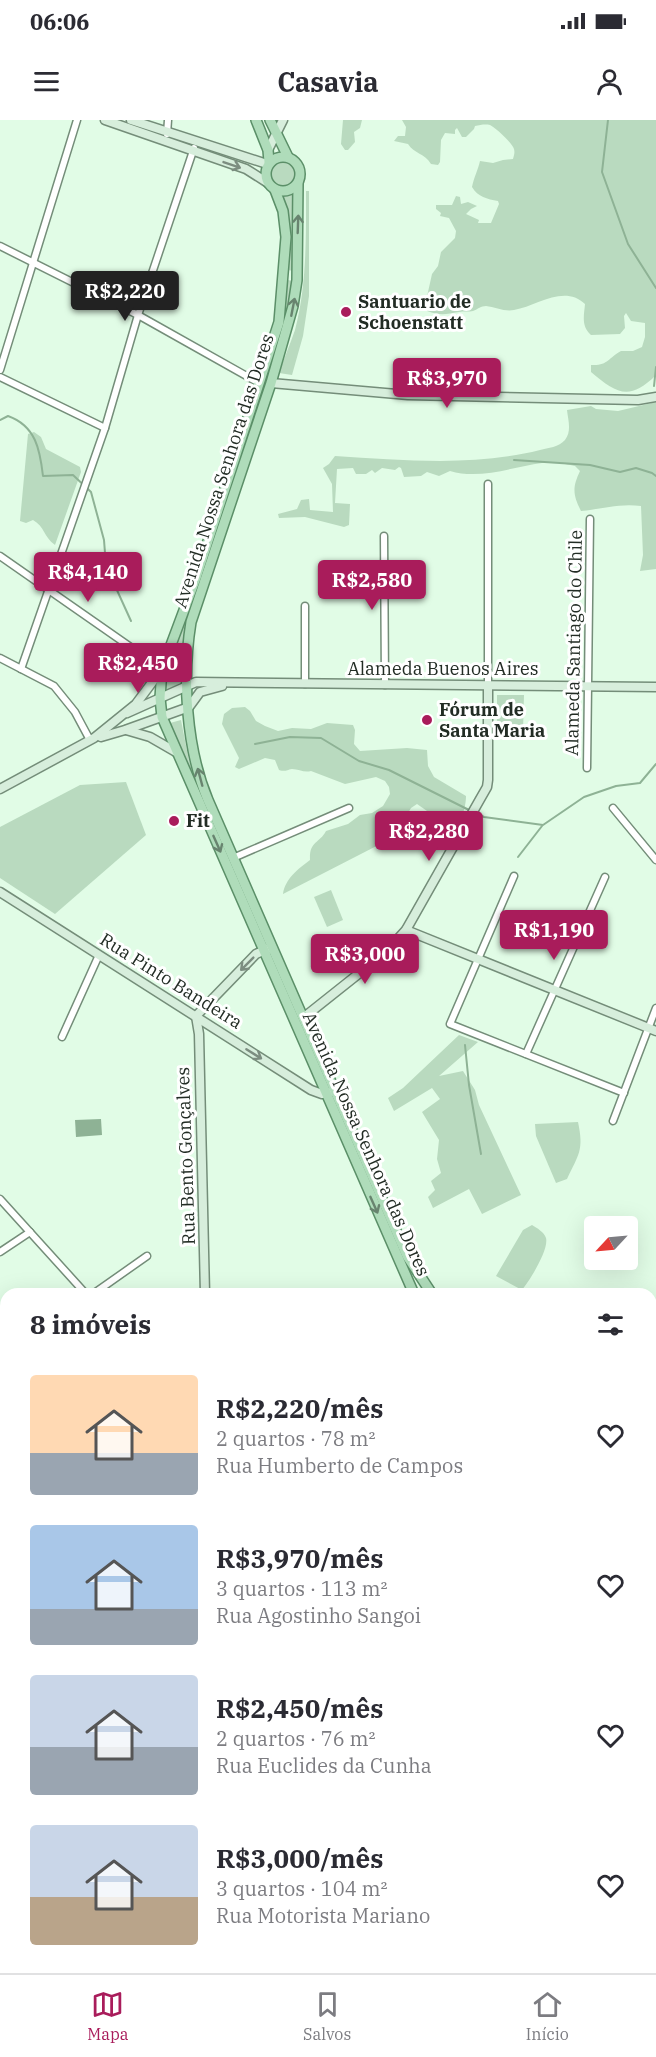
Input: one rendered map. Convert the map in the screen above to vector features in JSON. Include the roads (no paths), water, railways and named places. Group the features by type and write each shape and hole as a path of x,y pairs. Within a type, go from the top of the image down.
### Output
{"main road":[{"path":"256,120 268,150 266,175 272,186 288,191 298,183 301,176 300,168 295,161 288,157 277,157 268,163"},
{"path":"270,120 288,157"},
{"name":"Avenida Nossa Senhora das Dores","path":"298,183 297,280 287,331 195,610 188,642 189,707 194,756 202,787 233,858 268,949 303,1018 330,1092 407,1256 428,1288"},
{"name":"Avenida Nossa Senhora das Dores","path":"272,186 284,219 286,250 279,322 196,578 162,669 160,698 162,717 176,752 268,949 412,1288"}],"street":[{"path":"0,370 77,120"},
{"path":"105,120 246,169 272,186"},
{"path":"131,120 268,163"},
{"path":"165,142 168,120"},
{"path":"268,150 283,120"},
{"path":"21,669 105,428 138,315 196,141"},
{"path":"0,246 138,315 259,383"},
{"path":"0,377 105,428"},
{"path":"271,383 408,395 638,400 656,397"},
{"path":"303,1018 386,952 406,930 479,801 488,780 488,484"},
{"name":"Alameda Santiago do Chile","path":"587,768 590,519"},
{"path":"384,536 385,685"},
{"path":"0,556 162,669 151,686 127,713 92,739 0,789"},
{"path":"305,606 305,684"},
{"path":"0,658 45,681 62,695 92,739"},
{"name":"Alameda Buenos Aires","path":"127,713 196,682 656,687"},
{"name":"Alameda Buenos Aires","path":"92,739 189,707 200,692 230,684"},
{"path":"125,730 150,737 176,752"},
{"path":"233,858 349,808"},
{"path":"613,808 656,860"},
{"path":"514,876 450,1024 624,1094"},
{"path":"526,1054 605,877"},
{"name":"Rua Pinto Bandeira","path":"0,892 311,1090 330,1092"},
{"path":"406,930 652,1030"},
{"path":"196,1016 256,954 268,949"},
{"path":"62,1037 99,955"},
{"path":"613,1121 652,1030 656,1008"},
{"name":"Rua Bento Gonçalves","path":"196,1016 199,1034 205,1288"},
{"path":"0,1199 81,1288"},
{"path":"0,1252 30,1232"},
{"path":"102,1288 147,1257"}],"waterway":[{"path":"608,120 602,172 628,244 656,288"},
{"path":"654,386 656,367"},
{"path":"0,420 8,416 17,420 31,433 38,448 43,476 73,475 91,492 104,540 106,566 131,621"},
{"path":"514,460 590,465 620,472 636,468 656,476"},
{"path":"255,744 290,737 321,738 359,761 389,770 471,811"},
{"path":"476,813 484,817 543,825 584,797 616,786 640,783 656,764"},
{"path":"518,857 542,826"},
{"path":"465,1045 469,1085 481,1154"}],"place":[{"name":"Santuario de Schoenstatt","path":"346,312"},
{"name":"Fórum de Santa Maria","path":"427,720"},
{"name":"Fit","path":"174,821"}]}
